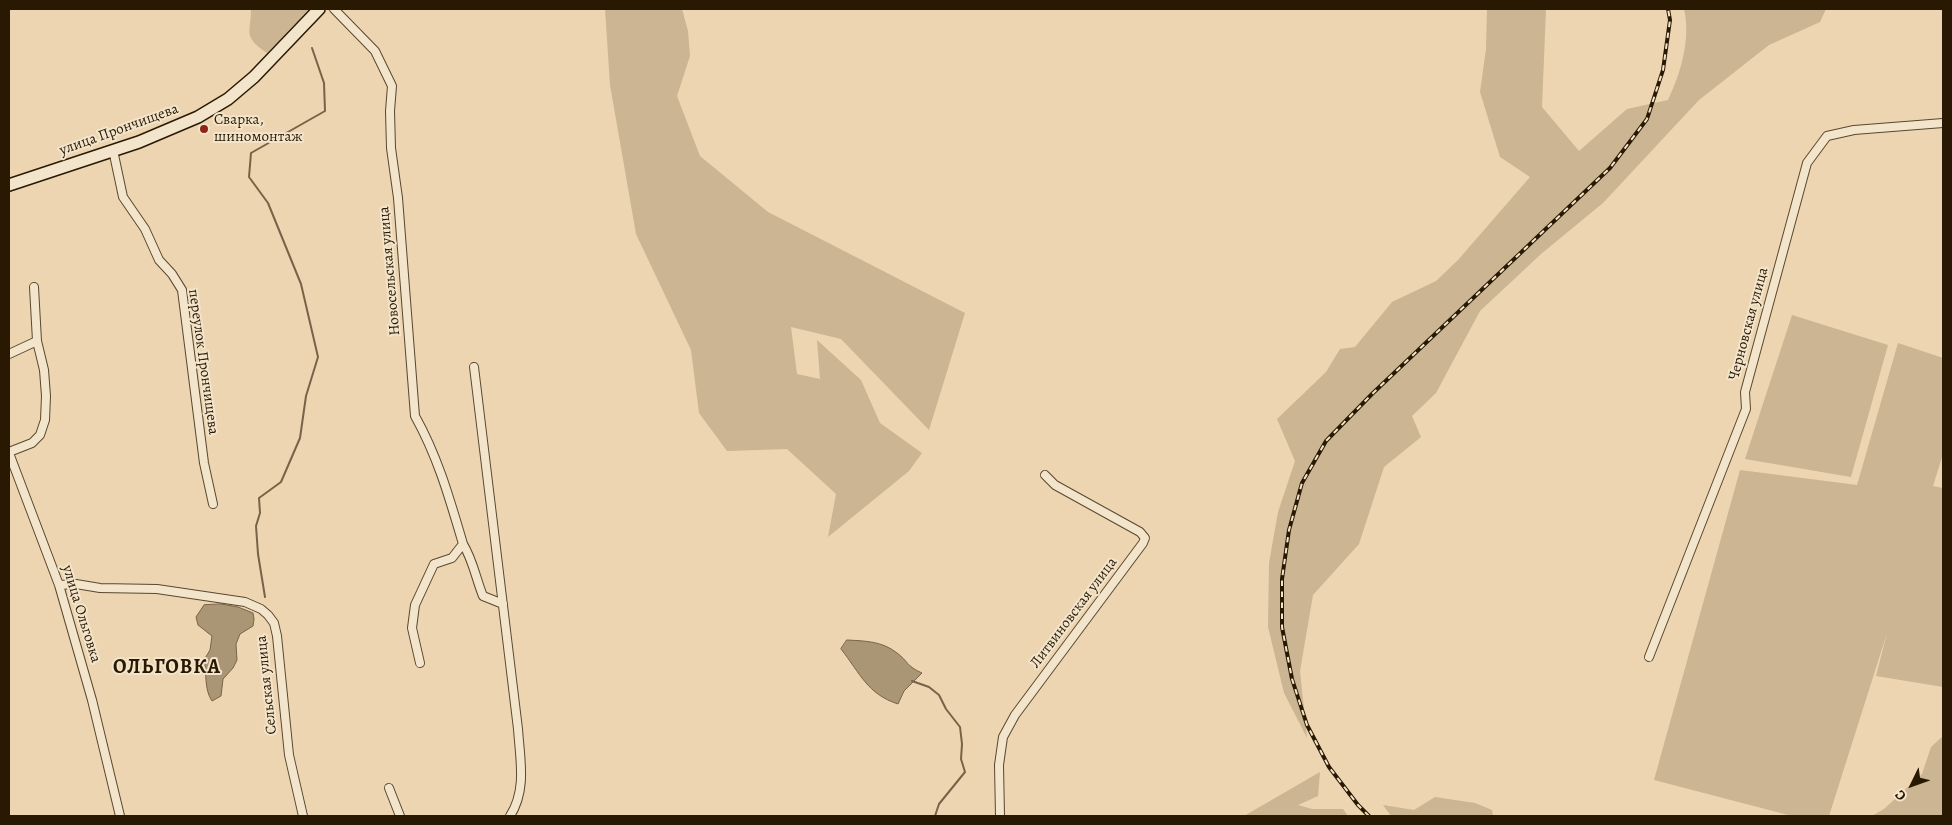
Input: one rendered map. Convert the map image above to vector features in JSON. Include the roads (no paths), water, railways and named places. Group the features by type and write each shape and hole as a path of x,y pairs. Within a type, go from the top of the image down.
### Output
{"street":[{"name":"улица Прончищева","path":"9,185 139,142 198,117 228,98 254,78 319,9"},
{"name":"Новосельская улица","path":"334,9 375,51 392,86 390,110 391,148 398,198 415,416 430,442 451,500 463,544 470,555 476,580 483,596 503,604"},
{"name":"Черновская улица","path":"1649,657 1746,409 1745,392 1807,163 1827,136 1854,130 1943,123"},
{"name":"переулок Прончищева","path":"112,150 123,197 145,229 160,260 182,290 203,455 213,504"},
{"path":"9,452 32,443 40,435 45,420 44,370 37,341 34,287"},
{"path":"9,354 37,341"},
{"path":"474,367 518,729 522,782 516,807 510,816"},
{"name":"улица Ольговка","path":"9,452 59,585 92,700 120,816"},
{"name":"Литвиновская улица","path":"1000,816 999,765 1003,737 1015,715 1145,538 1140,532 1056,485 1044,475"},
{"path":"420,662 412,628 415,604 434,564 452,558 463,544"},
{"name":"Сельская улица","path":"59,585 76,584 100,588 157,589 202,594 245,602 261,609 268,615 274,623 277,636 289,755 303,816"},
{"path":"389,788 400,816"}],"waterway":[{"path":"265,597 258,554 256,526 260,513 259,498 281,482 300,438 306,396 318,357 301,284 268,203 249,177 251,153 325,111 324,83 312,48"},
{"path":"912,681 929,687 939,695 946,709 960,727 961,759 965,772 939,804 935,816"}],"railway":[{"path":"1369,816 1358,805 1329,767 1307,725 1292,679 1282,627 1282,579 1289,530 1302,483 1326,441 1372,394 1610,168 1647,119 1663,70 1670,20 1668,9"}],"place":[{"name":"Сварка, шиномонтаж","path":"204,129"}],"district":[{"name":"ОЛЬГОВКА","path":"167,668"}]}
